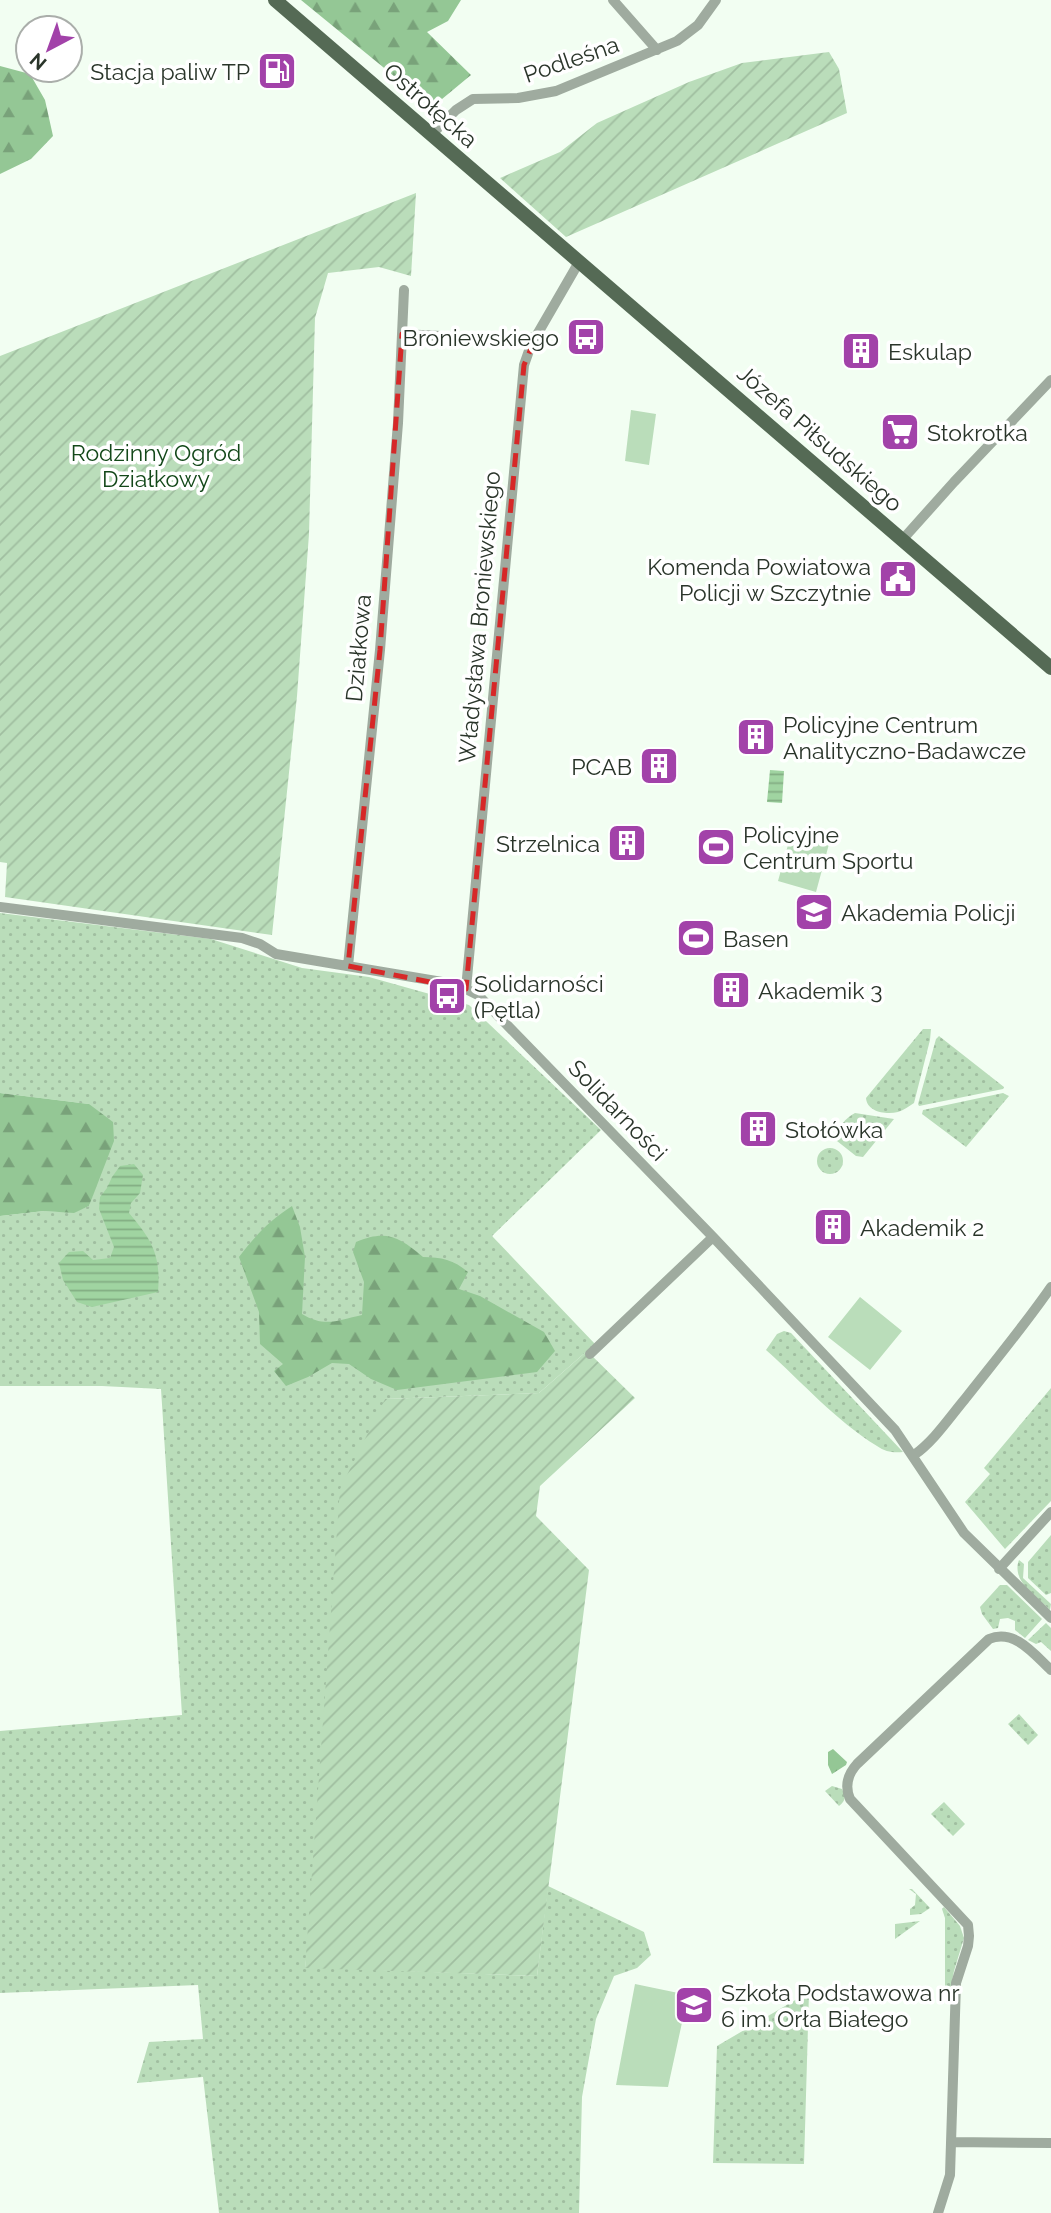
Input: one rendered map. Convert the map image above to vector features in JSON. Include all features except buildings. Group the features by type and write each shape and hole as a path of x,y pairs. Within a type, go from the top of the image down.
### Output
{"main road":[{"name":"Ostrołęcka","path":"275,0 557,244"},
{"name":"Józefa Piłsudskiego","path":"557,244 1050,666"}],"street":[{"path":"613,0 657,50"},
{"name":"Podleśna","path":"431,135 456,110 472,99 518,98 556,91 657,50 689,33 706,16 716,0"},
{"name":"Władysława Broniewskiego","path":"466,989 524,365 536,337 579,262"},
{"name":"Działkowa","path":"348,966 380,650 398,423 404,290"},
{"path":"401,334 519,340 536,337"},
{"path":"903,539 1051,380"},
{"name":"Solidarności","path":"0,908 242,938 260,944 276,954 442,982 478,995 713,1237 895,1430 964,1533 1051,1618"},
{"path":"590,1354 713,1237"},
{"path":"914,1455 923,1449 1024,1326 1051,1287"},
{"path":"999,1569 1051,1512"},
{"path":"938,2213 950,2175 956,1983 968,1946 968,1926 850,1799 847,1781 857,1763 989,1639 1004,1636 1017,1640 1051,1670"},
{"path":"952,2142 1051,2143"}],"highlighted area":[{"path":"402,334 536,337 524,365 466,989 348,966 380,650"}],"green space":[{"path":"301,0 461,0 448,21 427,32 471,75 436,104 416,94"},
{"path":"829,52 839,69 847,113 566,237 500,178 560,152 597,123 689,82 742,63"},
{"path":"0,66 14,70 14,84 36,84 45,100 53,136 31,159 0,174"},
{"name":"Rodzinny Ogród Działkowy","path":"416,193 411,276 379,267 328,273 315,318 309,534 297,696 272,935 5,897 7,863 0,862 0,356"},
{"path":"631,410 656,414 649,465 625,461"},
{"path":"791,834 829,844 816,892 778,881"},
{"path":"0,913 211,939 302,968 369,977 469,1005 601,1130 492,1236 595,1344 539,1393 385,1399 305,1967 537,1976 548,1886 644,1932 651,1955 637,1968 614,1976 596,2019 582,2097 579,2213 219,2213 203,2077 137,2083 149,2042 203,2039 198,1985 0,1993 0,1731 182,1715 161,1389 0,1386 0,1216 44,1211 74,1212 89,1206 96,1185 89,1104 0,1093"},
{"path":"923,1029 931,1029 930,1040 914,1103 893,1113 873,1109 866,1098"},
{"path":"939,1036 1004,1087 1003,1089 919,1106"},
{"path":"0,1093 89,1104 113,1122 114,1141 89,1206 74,1213 44,1211 0,1216"},
{"path":"1003,1093 1009,1096 966,1147 922,1114 923,1110"},
{"path":"855,1113 894,1119 863,1157 856,1156 837,1141 842,1125"},
{"path":"830,1148 839,1152 843,1161 839,1170 830,1174 821,1170 817,1161 821,1152"},
{"path":"292,1206 300,1227 305,1257 302,1314 325,1322 362,1315 364,1282 353,1252 356,1242 376,1236 392,1237 407,1244 423,1257 447,1260 463,1268 468,1272 459,1289 480,1296 544,1332 555,1351 537,1372 397,1390 371,1379 349,1364 332,1363 286,1386 274,1371 283,1364 260,1344 259,1312 239,1257 263,1229"},
{"path":"860,1297 902,1331 870,1370 828,1337"},
{"path":"784,1331 791,1333 903,1452 883,1450 862,1436 833,1413 766,1350 777,1334"},
{"path":"587,1351 635,1398 540,1486 536,1516 589,1570 537,1976 305,1968 340,1489 385,1399 539,1393"},
{"path":"1051,1388 1051,1501 1005,1549 965,1502 990,1474 984,1468"},
{"path":"1051,1535 1051,1593 1046,1595 1028,1578 1028,1562"},
{"path":"1019,1560 1024,1564 1023,1578 1051,1604 1050,1610 1032,1594 1018,1575"},
{"path":"1000,1585 1007,1585 1042,1619 1025,1638 1015,1630 1015,1621 1000,1619 998,1628 993,1629 982,1614 980,1607"},
{"path":"1046,1623 1051,1628 1051,1651 1041,1642 1036,1644 1028,1640"},
{"path":"1019,1714 1038,1735 1028,1745 1008,1724"},
{"path":"833,1749 847,1762 832,1774 828,1765 828,1752"},
{"path":"832,1786 842,1789 844,1794 844,1800 839,1806 825,1791"},
{"path":"944,1802 965,1824 953,1836 931,1814"},
{"path":"909,1889 912,1889 930,1908 921,1914 910,1915 916,1894"},
{"path":"944,1907 960,1926 964,1938 950,1991 940,2002 945,1993"},
{"path":"920,1921 895,1939 895,1924"},
{"path":"635,1984 688,1995 668,2087 616,2085"},
{"path":"809,1992 804,2164 713,2163 717,2046"}],"shaded area":[{"path":"770,770 784,771 782,803 767,802"},
{"path":"134,1164 143,1175 140,1193 131,1203 129,1213 153,1249 158,1268 158,1292 92,1307 77,1302 63,1280 59,1263 69,1252 83,1251 93,1260 110,1258 114,1247 99,1209 100,1197 120,1166"}],"place":[{"name":"Stacja paliw TP","path":"277,71"},
{"name":"Broniewskiego","path":"586,337"},
{"name":"Eskulap","path":"861,351"},
{"name":"Stokrotka","path":"900,432"},
{"name":"Komenda Powiatowa Policji w Szczytnie","path":"898,579"},
{"name":"Policyjne Centrum Analityczno-Badawcze","path":"756,737"},
{"name":"PCAB","path":"659,766"},
{"name":"Strzelnica","path":"627,843"},
{"name":"Policyjne Centrum Sportu","path":"716,847"},
{"name":"Akademia Policji","path":"814,912"},
{"name":"Basen","path":"696,938"},
{"name":"Akademik 3","path":"731,990"},
{"name":"Solidarności (Pętla)","path":"447,996"},
{"name":"Stołówka","path":"758,1129"},
{"name":"Akademik 2","path":"833,1227"},
{"name":"Szkoła Podstawowa nr 6 im. Orła Białego","path":"694,2005"}]}
